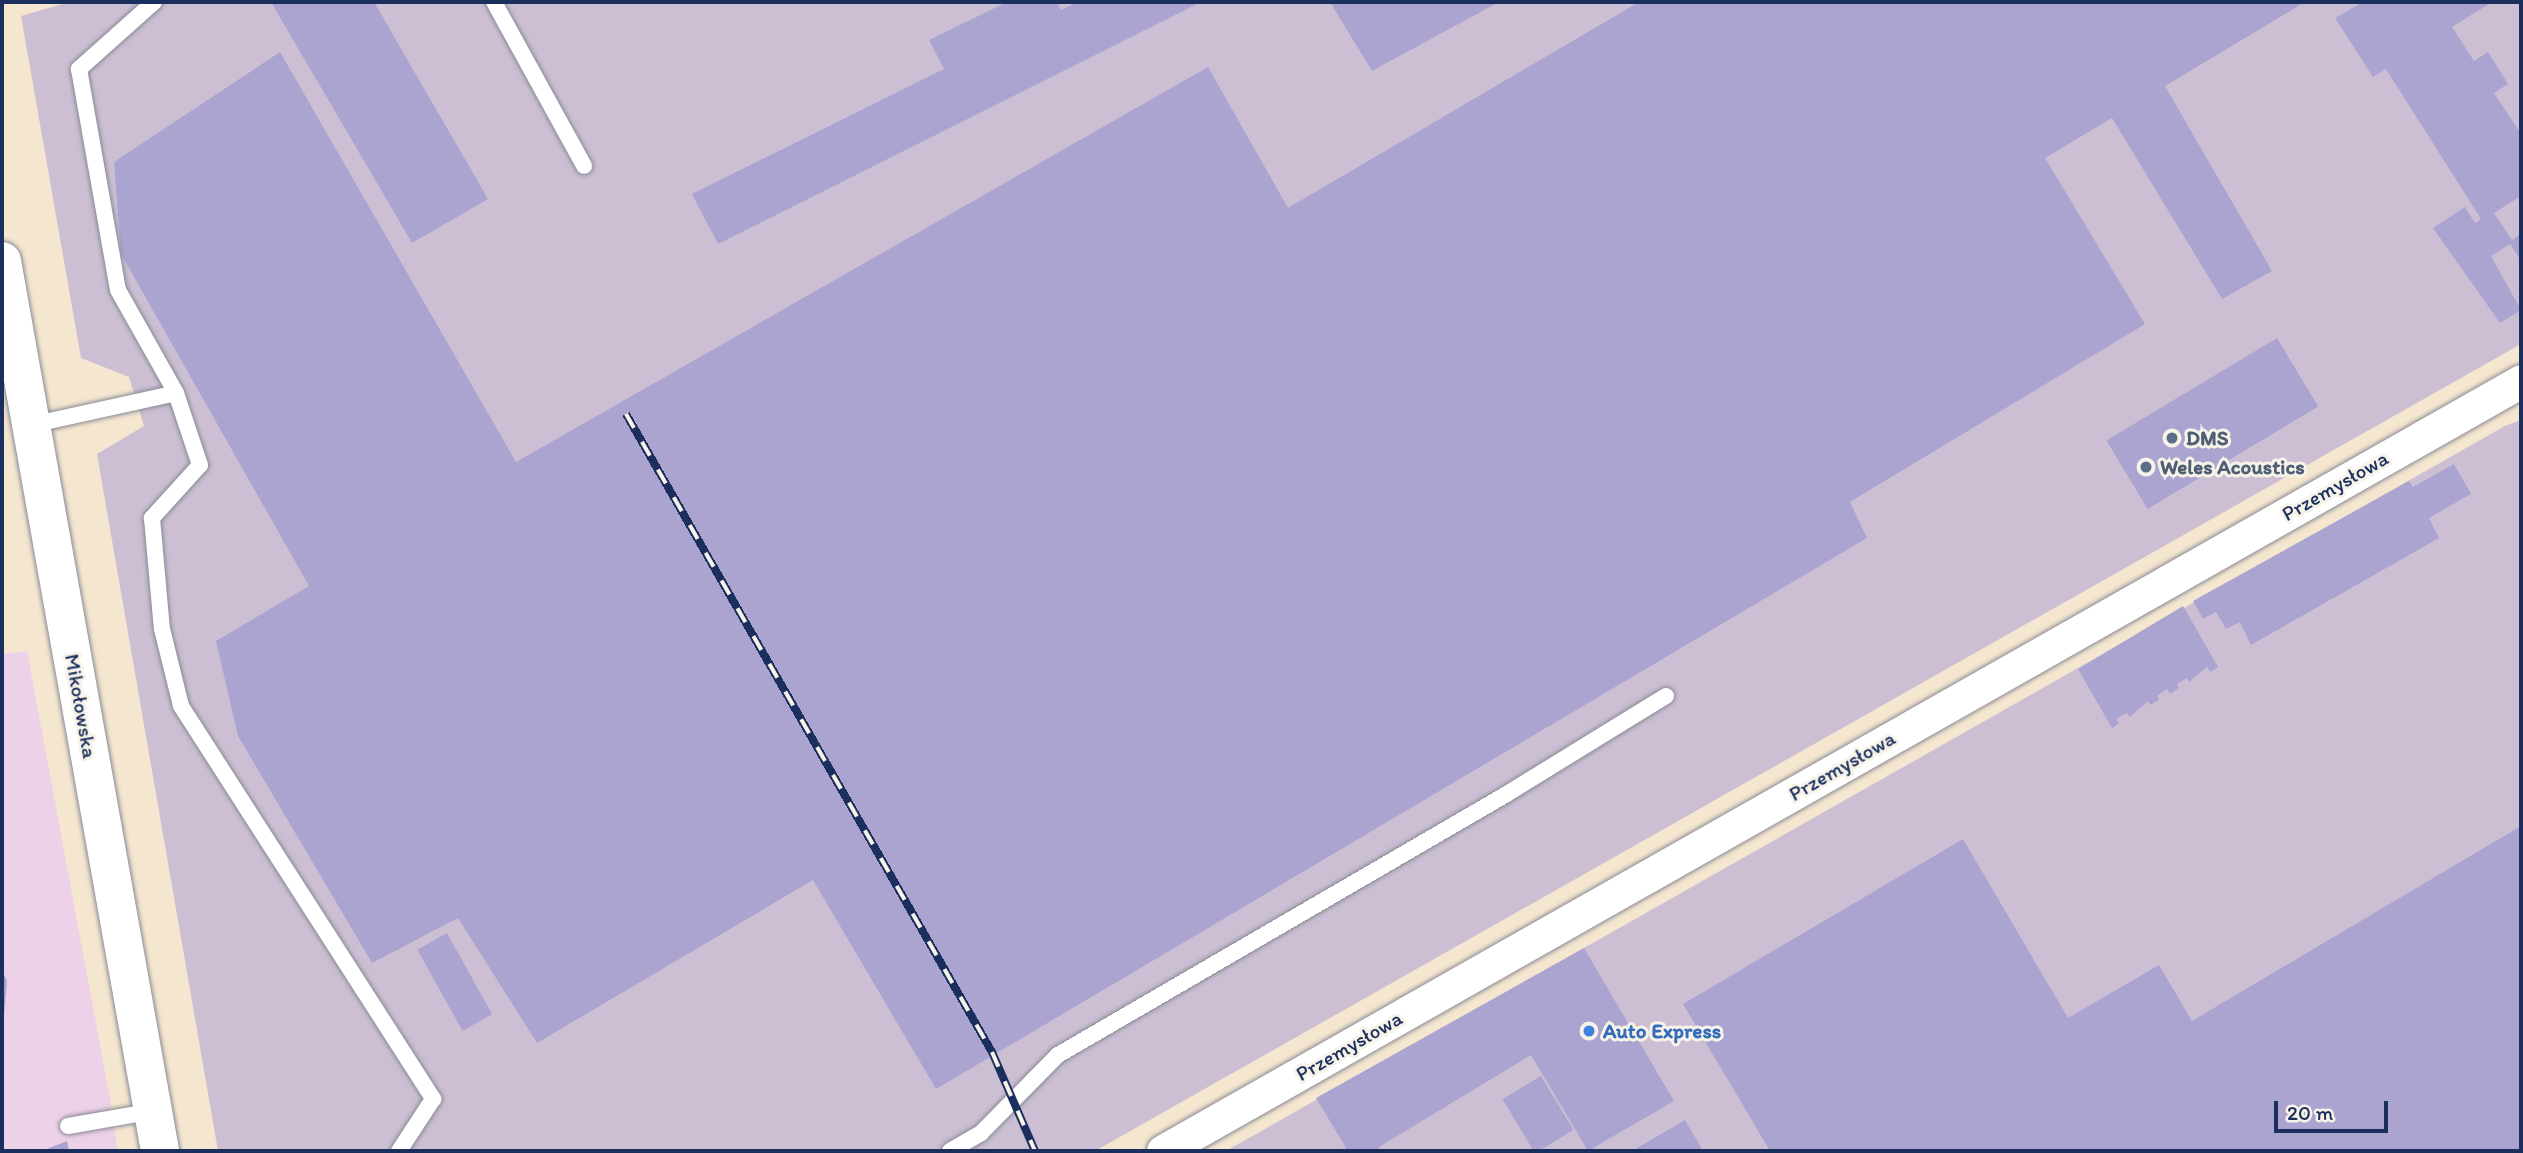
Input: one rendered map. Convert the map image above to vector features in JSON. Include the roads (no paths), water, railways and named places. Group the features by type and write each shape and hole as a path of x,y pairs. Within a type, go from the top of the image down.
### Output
{"main road":[{"name":"Mikołowska","path":"2,261 5,299 31,425 160,1151"}],"street":[{"name":"Przemysłowa","path":"1163,1151 2521,381"}],"lane":[{"path":"155,2 79,69 118,290 176,393 200,465 152,518 162,629 181,706 433,1099 399,1151"},
{"path":"494,2 584,166"},
{"path":"31,425 176,393"},
{"path":"950,1151 981,1133 1058,1055 1506,796 1666,696"},
{"path":"68,1126 154,1111"}],"railway":[{"path":"626,414 992,1052 1035,1151"}],"place":[{"name":"DMS","path":"2172,438"},
{"name":"Weles Acoustics","path":"2146,467"},
{"name":"Auto Express","path":"1589,1031"}]}
